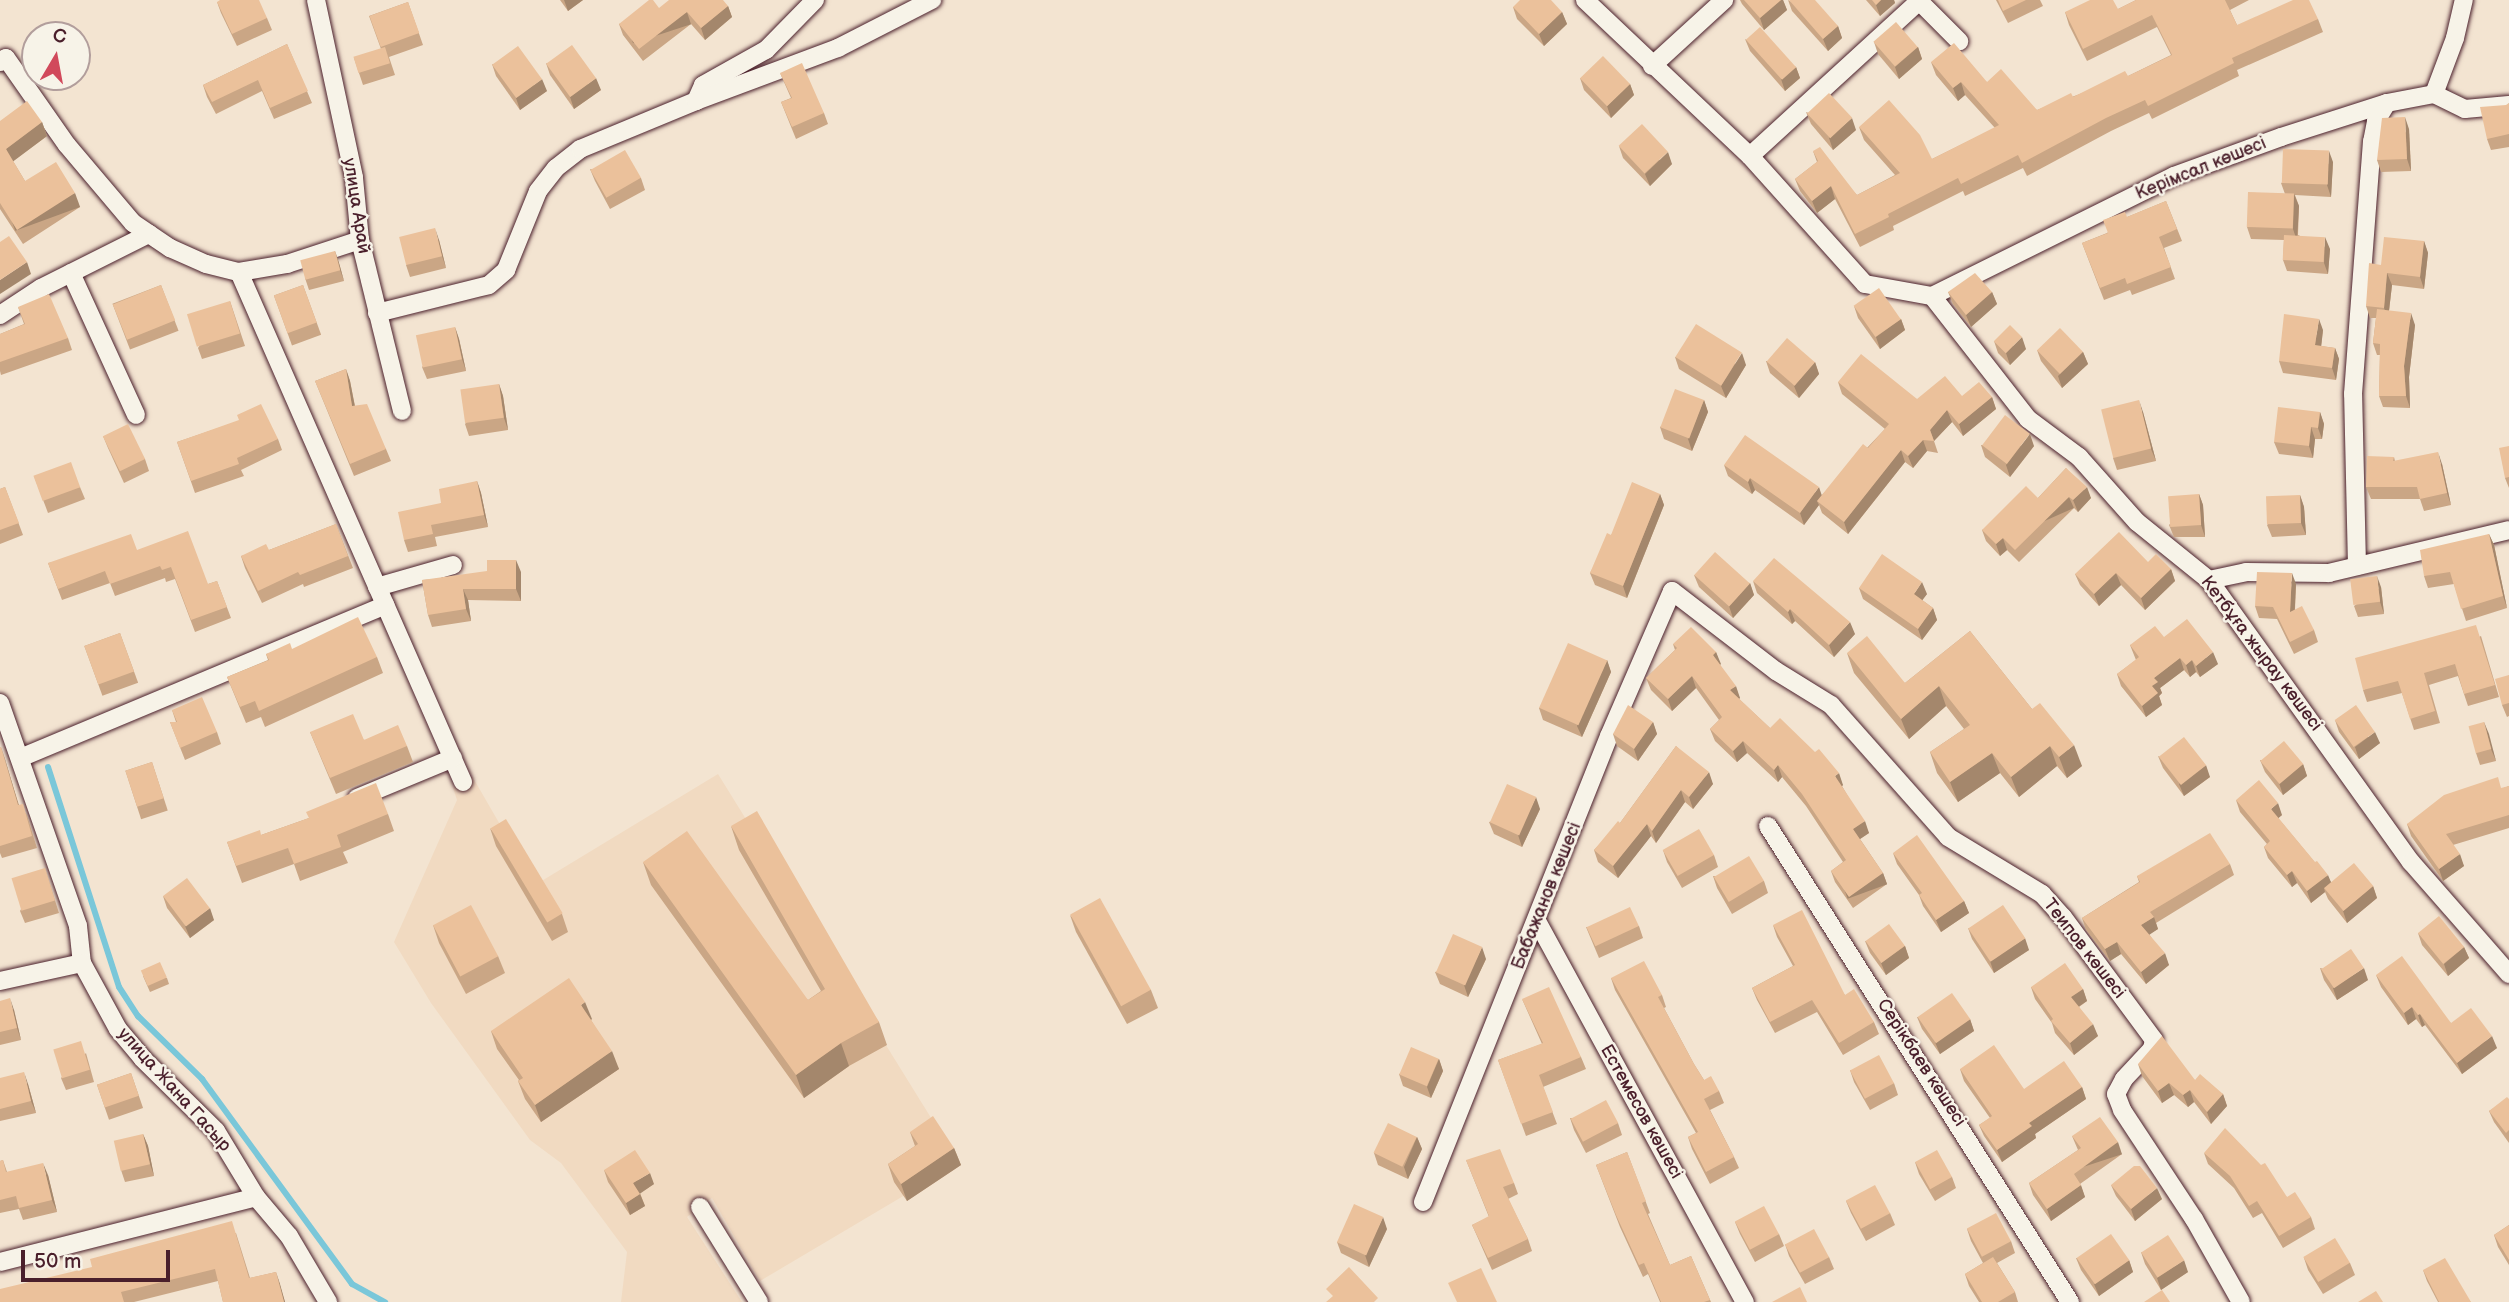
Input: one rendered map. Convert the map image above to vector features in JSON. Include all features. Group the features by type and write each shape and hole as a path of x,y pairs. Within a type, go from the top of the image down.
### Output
{"street":[{"name":"улица Арай","path":"316,0 354,178 360,240 402,411"},
{"path":"696,100 703,85 766,50 815,0"},
{"path":"377,313 489,285 506,270 538,191 556,168 580,149 696,100 838,48 932,0"},
{"path":"1585,0 1750,156 1865,284 1932,296"},
{"path":"1652,66 1724,0"},
{"path":"2464,0 2455,38 2434,94 2465,109 2509,105"},
{"path":"1750,156 1919,1 1959,41"},
{"path":"0,62 6,58 67,145 133,223 206,264 239,272 288,264 360,240"},
{"name":"Керімсал көшесі","path":"1932,296 2174,176 2387,103 2434,94"},
{"path":"2357,566 2353,394 2372,142 2376,121 2387,103"},
{"path":"0,315 10,306 149,234"},
{"path":"239,272 463,782"},
{"path":"71,273 136,415"},
{"name":"Кетбұға жырау көшесі","path":"1932,296 2028,419 2079,457 2137,522 2209,579 2412,862 2509,974"},
{"path":"2209,579 2246,572 2329,573 2509,530"},
{"path":"377,587 453,565"},
{"name":"Бабажанов көшесі","path":"1423,1202 1609,736 1672,591"},
{"name":"Теипов көшесі","path":"1672,591 1776,671 1830,705 1948,837 2042,894 2063,917 2154,1040 2152,1049 2124,1079 2116,1094 2122,1110 2194,1219 2241,1302"},
{"path":"20,758 385,605"},
{"name":"улица Жана Гасыр","path":"0,703 78,926 82,963 118,1029 142,1058 216,1131 256,1196 289,1236 328,1302"},
{"path":"343,804 453,758"},
{"name":"Серікбаев көшесі","path":"1768,826 2070,1302"},
{"name":"Естемесов көшесі","path":"1537,921 1745,1302"},
{"path":"0,981 82,963"},
{"path":"0,1262 256,1196"},
{"path":"700,1207 759,1302"}],"shaded area":[{"path":"718,774 959,1163 760,1281 712,1198 687,1217 742,1302 621,1302 627,1252 561,1163 530,1140 431,1003 394,942 457,800 453,788 472,776 535,885"}],"building":[{"path":"259,0 267,18 232,34 217,2"},
{"path":"649,0 653,0 659,8 669,0 723,0 728,6 701,28 687,12 639,49 619,24"},
{"path":"1520,0 1551,0 1562,12 1539,34 1513,7"},
{"path":"1744,0 1781,0 1760,18"},
{"path":"1789,0 1815,0 1838,26 1823,39"},
{"path":"1998,0 2026,0 2003,11"},
{"path":"2090,0 2113,0 2118,9 2136,0 2225,0 2237,25 2293,0 2309,0 2318,19 2232,58 2234,63 2148,106 2145,100 2022,163 2018,155 1961,184 1958,178 1855,234 1831,186 1812,201 1795,179 1818,161 1813,151 1820,147 1857,195 1900,173 1859,127 1889,100 1920,135 1932,159 1999,125 1961,82 1953,88 1931,62 1954,43 1987,82 2001,69 2037,110 2071,93 2073,97 2125,71 2128,76 2172,55 2152,15 2083,49 2065,12"},
{"path":"408,2 419,33 381,47 369,16"},
{"path":"1896,22 1918,47 1895,67 1873,42"},
{"path":"1760,27 1796,67 1782,80 1746,40"},
{"path":"287,44 308,91 270,108 258,80 212,102 203,85"},
{"path":"572,45 596,78 570,97 546,64"},
{"path":"518,46 542,79 516,98 492,65"},
{"path":"385,47 390,63 358,73 353,57"},
{"path":"1603,56 1630,84 1607,106 1580,78"},
{"path":"802,63 824,113 792,127 781,102 792,98 780,73"},
{"path":"1829,93 1852,118 1830,138 1807,113"},
{"path":"27,101 42,122 6,149 25,181 56,162 75,193 17,230 0,203 0,121"},
{"path":"2509,103 2509,134 2487,139 2480,107"},
{"path":"2405,117 2407,159 2377,160 2382,118"},
{"path":"1642,124 1668,152 1645,174 1619,146"},
{"path":"2283,149 2329,151 2328,185 2282,183"},
{"path":"625,150 641,178 606,198 590,170"},
{"path":"2248,192 2294,194 2293,229 2247,227"},
{"path":"2166,201 2177,229 2159,237 2171,267 2127,284 2125,278 2100,288 2082,243 2108,233 2103,220 2125,212 2127,217"},
{"path":"435,228 442,256 406,265 399,237"},
{"path":"2284,235 2325,237 2324,262 2283,260"},
{"path":"9,236 27,262 0,280 0,242"},
{"path":"2384,237 2424,241 2420,277 2387,273 2384,308 2366,306 2369,263 2381,265"},
{"path":"335,251 340,270 305,280 300,260"},
{"path":"1975,273 1992,292 1966,315 1948,292"},
{"path":"161,285 175,320 127,340 113,304"},
{"path":"303,285 317,323 288,333 274,296"},
{"path":"1879,288 1901,319 1875,337 1854,306"},
{"path":"49,294 68,338 0,362 0,334 25,324 18,307"},
{"path":"230,301 240,334 197,347 187,314"},
{"path":"2377,309 2411,313 2404,366 2406,396 2379,396 2380,344 2373,343"},
{"path":"2284,314 2319,319 2315,345 2335,348 2332,368 2279,361"},
{"path":"1696,324 1742,353 1721,386 1675,357"},
{"path":"2010,325 2022,337 2006,353 1994,341"},
{"path":"455,327 462,359 423,368 416,335"},
{"path":"2060,328 2083,352 2060,374 2037,350"},
{"path":"1787,338 1815,362 1795,386 1767,361"},
{"path":"1861,354 1917,399 1945,376 1962,396 1979,382 1992,397 1959,424 1947,410 1930,430 1934,441 1923,440 1908,456 1901,450 1844,522 1817,501 1863,444 1868,448 1889,424 1838,382"},
{"path":"346,369 352,406 367,404 386,449 350,464 315,381"},
{"path":"499,384 504,418 465,423 460,389"},
{"path":"1675,389 1704,400 1689,438 1660,427"},
{"path":"2139,400 2151,449 2113,458 2101,409"},
{"path":"261,404 278,439 237,458 239,464 191,481 177,442 239,420 237,415"},
{"path":"2278,407 2320,412 2318,428 2311,427 2309,446 2274,442"},
{"path":"2005,415 2030,434 2007,464 1982,445"},
{"path":"128,424 145,459 120,471 103,436"},
{"path":"1745,435 1819,487 1800,513 1750,478 1748,482 1724,465"},
{"path":"2509,446 2509,477 2505,478 2499,448"},
{"path":"2438,452 2447,493 2420,499 2417,487 2366,487 2367,456 2394,457 2393,461"},
{"path":"71,462 80,487 43,501 33,476"},
{"path":"2066,468 2087,487 2073,500 2069,497 2015,550 2003,538 1996,544 1982,530 2026,486 2038,498"},
{"path":"477,481 484,515 431,525 433,534 404,540 398,512 441,503 439,489"},
{"path":"1632,482 1660,494 1623,586 1590,573 1607,533 1611,535"},
{"path":"5,487 19,523 0,530 0,489"},
{"path":"2199,494 2201,525 2170,527 2168,496"},
{"path":"2300,495 2301,523 2267,524 2266,496"},
{"path":"336,524 348,556 300,575 298,572 258,591 241,556 266,544 269,550"},
{"path":"188,531 208,584 217,581 227,607 191,620 171,567 162,570 160,566 110,584 105,571 58,589 48,563 131,534 137,550"},
{"path":"2119,532 2148,562 2156,554 2171,569 2141,598 2116,573 2094,594 2075,574"},
{"path":"2489,534 2503,596 2461,609 2450,572 2424,576 2420,550"},
{"path":"1715,552 1750,583 1729,606 1694,575"},
{"path":"1882,554 1922,582 1914,594 1933,608 1918,629 1859,588"},
{"path":"1774,558 1850,622 1829,645 1790,609 1788,612 1753,581"},
{"path":"487,560 516,560 516,589 463,589 466,609 428,615 422,580 487,571"},
{"path":"2257,572 2292,573 2290,612 2302,606 2314,630 2290,642 2273,607 2255,606"},
{"path":"2377,576 2380,602 2353,605 2350,579"},
{"path":"358,617 377,657 259,711 255,701 240,707 227,677 269,660 266,654 290,643 292,649"},
{"path":"2187,619 2213,652 2196,666 2192,660 2186,665 2180,658 2154,678 2158,682 2152,686 2158,693 2142,706 2117,674 2139,657 2130,645 2155,626 2164,637"},
{"path":"2476,625 2495,685 2464,694 2455,664 2424,673 2435,711 2410,719 2398,681 2363,690 2355,658"},
{"path":"1691,627 1716,652 1713,655 1736,686 1730,690 1770,728 1780,718 1815,752 1819,749 1839,773 1835,776 1865,821 1853,829 1883,873 1849,897 1831,871 1846,860 1802,794 1778,765 1774,770 1743,741 1733,751 1710,729 1722,717 1692,676 1668,699 1646,678 1677,648 1673,644"},
{"path":"1970,631 2032,709 2040,703 2074,745 2059,757 2050,746 2011,777 1992,753 1950,782 1930,752 1970,725 1939,686 1901,719 1847,653 1867,636 1905,683"},
{"path":"120,633 134,672 98,685 84,646"},
{"path":"1568,643 1607,660 1578,725 1539,708"},
{"path":"2509,675 2509,703 2502,705 2495,679"},
{"path":"202,697 217,732 180,748 170,722 177,722 172,710"},
{"path":"1628,705 1653,722 1634,749 1613,734"},
{"path":"2356,705 2375,732 2354,747 2335,720"},
{"path":"353,714 364,740 398,725 407,746 330,778 310,732"},
{"path":"2484,722 2491,749 2476,753 2469,726"},
{"path":"2184,737 2206,765 2181,785 2159,757"},
{"path":"2284,741 2303,764 2280,784 2260,761"},
{"path":"1676,746 1709,772 1689,797 1681,790 1652,831 1647,824 1613,866 1594,850 1618,821 1620,823"},
{"path":"0,748 18,805 23,804 32,836 0,846"},
{"path":"152,762 164,798 137,807 125,771"},
{"path":"2498,777 2501,788 2509,786 2509,815 2446,834 2460,854 2439,869 2407,824 2444,795"},
{"path":"2259,780 2278,803 2271,809 2328,875 2307,891 2292,871 2287,875 2264,847 2270,841 2236,800"},
{"path":"376,783 388,814 337,835 341,847 294,864 288,848 236,866 227,842 260,830 261,835 309,818 306,812"},
{"path":"1507,784 1536,797 1519,835 1490,822"},
{"path":"757,811 879,1022 841,1043 796,1075 643,862 687,831 808,1000 825,989 731,826"},
{"path":"506,819 563,913 547,923 491,828"},
{"path":"1699,829 1714,855 1678,876 1663,850"},
{"path":"2210,833 2230,864 2150,912 2154,917 2141,925 2165,953 2141,972 2117,942 2105,949 2082,918 2140,882 2137,876"},
{"path":"1917,835 1964,901 1936,920 1919,895 1922,893 1893,853"},
{"path":"1749,856 1764,881 1729,902 1714,877"},
{"path":"2354,863 2373,886 2343,911 2324,888"},
{"path":"45,868 55,901 21,911 12,878"},
{"path":"187,878 210,908 186,926 163,896"},
{"path":"1100,898 1151,990 1121,1006 1070,914"},
{"path":"471,905 498,956 460,976 433,925"},
{"path":"2003,905 2025,938 1991,962 1968,928"},
{"path":"1630,907 1639,926 1595,946 1586,927"},
{"path":"1802,910 1845,995 1854,989 1874,1022 1839,1043 1812,1000 1770,1022 1752,988 1795,965 1773,925"},
{"path":"2439,916 2464,947 2443,964 2418,933"},
{"path":"1889,924 1905,946 1881,963 1866,941"},
{"path":"1453,934 1482,947 1465,985 1436,972"},
{"path":"2351,949 2364,968 2334,988 2321,969"},
{"path":"2402,956 2451,1023 2471,1008 2492,1036 2457,1063 2420,1014 2412,1007 2404,1013 2376,975"},
{"path":"1644,961 1662,995 1658,997 1694,1064 1704,1080 1711,1076 1719,1091 1704,1099 1734,1157 1706,1172 1688,1137 1698,1132 1611,978"},
{"path":"160,962 167,978 148,986 141,971"},
{"path":"2065,963 2083,989 2071,997 2093,1024 2070,1043 2051,1021 2053,1019 2031,987"},
{"path":"569,978 585,1002 581,1005 612,1051 535,1105 518,1081 523,1078 491,1031"},
{"path":"1549,987 1581,1057 1539,1075 1553,1112 1521,1124 1498,1060 1543,1043 1522,999"},
{"path":"1952,993 1970,1019 1936,1043 1918,1017"},
{"path":"10,998 17,1028 0,1032 0,1001"},
{"path":"2162,1036 2195,1080 2200,1074 2223,1094 2207,1112 2190,1090 2183,1095 2169,1083 2158,1091 2138,1064"},
{"path":"81,1041 90,1070 62,1078 53,1049"},
{"path":"1994,1045 2024,1089 2064,1061 2082,1087 2029,1123 2032,1126 1997,1150 1979,1125 1992,1116 1960,1069"},
{"path":"1411,1047 1439,1059 1427,1086 1399,1075"},
{"path":"1879,1055 1894,1083 1865,1099 1850,1070"},
{"path":"24,1072 31,1101 0,1109 0,1078"},
{"path":"131,1073 139,1096 105,1107 97,1085"},
{"path":"2507,1097 2509,1130 2506,1133 2489,1111"},
{"path":"1606,1100 1618,1123 1583,1142 1571,1119"},
{"path":"933,1116 954,1148 901,1184 888,1164 918,1144 910,1132"},
{"path":"2100,1117 2118,1142 2074,1174 2081,1185 2047,1209 2029,1183 2081,1148 2072,1136"},
{"path":"1388,1123 1417,1137 1402,1167 1374,1153"},
{"path":"2225,1128 2261,1165 2265,1163 2287,1197 2295,1192 2311,1217 2279,1236 2257,1201 2249,1206 2230,1176 2204,1153"},
{"path":"143,1134 150,1164 121,1171 114,1141"},
{"path":"1500,1149 1514,1183 1503,1187 1528,1239 1488,1258 1472,1225 1489,1216 1466,1160"},
{"path":"635,1150 650,1173 633,1183 640,1194 626,1203 604,1170"},
{"path":"1937,1150 1952,1177 1930,1189 1915,1162"},
{"path":"1627,1152 1646,1201 1642,1203 1670,1265 1691,1256 1710,1300 1661,1302 1644,1263 1639,1265 1596,1165"},
{"path":"3,1160 6,1172 43,1163 52,1200 19,1208 16,1196 0,1200 0,1161"},
{"path":"2134,1166 2140,1166 2157,1188 2131,1209 2111,1185"},
{"path":"1875,1185 1890,1213 1861,1229 1846,1200"},
{"path":"1354,1204 1383,1217 1366,1255 1337,1242"},
{"path":"1764,1206 1779,1234 1750,1250 1735,1221"},
{"path":"1996,1213 2011,1241 1982,1257 1967,1228"},
{"path":"232,1221 249,1278 276,1272 284,1302 223,1302 215,1269 121,1292 124,1302 0,1302 0,1289 92,1267 90,1259"},
{"path":"2509,1225 2509,1260 2494,1235"},
{"path":"1814,1229 1829,1257 1800,1273 1785,1244"},
{"path":"2111,1234 2129,1260 2095,1284 2077,1258"},
{"path":"2168,1235 2184,1260 2158,1278 2141,1252"},
{"path":"2335,1238 2350,1263 2318,1282 2303,1257"},
{"path":"1993,1257 2015,1292 1998,1302 1982,1302 1965,1274"},
{"path":"2445,1258 2471,1302 2439,1302 2423,1270"},
{"path":"1349,1267 1378,1298 1374,1302 1326,1302 1333,1296 1326,1289"},
{"path":"1481,1268 1497,1302 1457,1302 1448,1283"},
{"path":"1800,1287 1807,1302 1772,1302"},
{"path":"2162,1290 2170,1302 2144,1302"},
{"path":"2376,1291 2383,1302 2358,1302"}],"waterway":[{"path":"48,767 119,987 138,1016 202,1079 352,1284 385,1302"}]}
